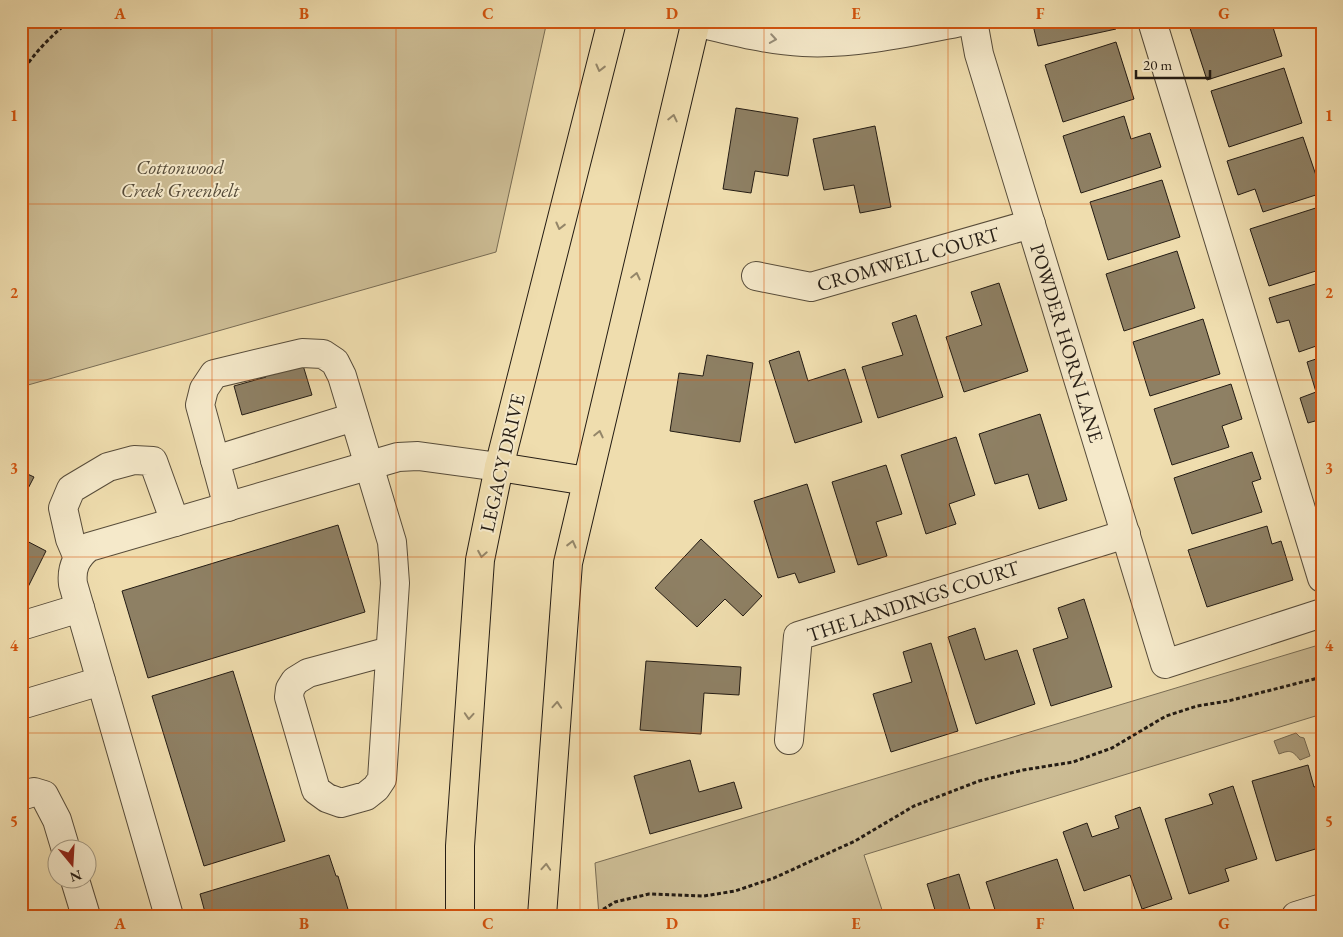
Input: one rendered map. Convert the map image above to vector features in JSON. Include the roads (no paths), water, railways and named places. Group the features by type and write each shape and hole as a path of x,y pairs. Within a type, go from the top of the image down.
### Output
{"main road":[{"name":"LEGACY DRIVE","path":"460,916 460,846 480,560 499,467 612,21"},
{"path":"542,916 568,563 694,22"},
{"path":"499,467 587,481"}],"street":[{"path":"694,22 776,40 806,42 846,41 966,21"},
{"name":"POWDER HORN LANE","path":"973,21 979,54 1165,664 1322,613"},
{"path":"1152,21 1322,578"},
{"name":"CROMWELL COURT","path":"756,276 811,288 1031,224"},
{"path":"228,507 200,405 204,389 214,374 302,353 323,354 335,362 342,376 392,542 395,583 382,779 376,788 366,796 341,803 328,798 316,790 289,697 290,689 295,681 308,674 390,651"},
{"path":"215,460 354,417"},
{"path":"169,916 73,584 72,574 82,552 89,547 398,458 418,456 499,467"},
{"path":"78,558 70,539 63,508 71,489 108,467 134,460 153,461 175,522"},
{"name":"THE LANDINGS COURT","path":"789,740 798,636 1126,534"},
{"path":"21,626 80,608"},
{"path":"21,705 101,681"},
{"path":"21,796 34,792 44,795 57,820 63,840"},
{"path":"78,890 86,916"},
{"path":"1296,916 1322,908"}],"park label":[{"name":"Cottonwood Creek Greenbelt","path":"180,178"}]}
